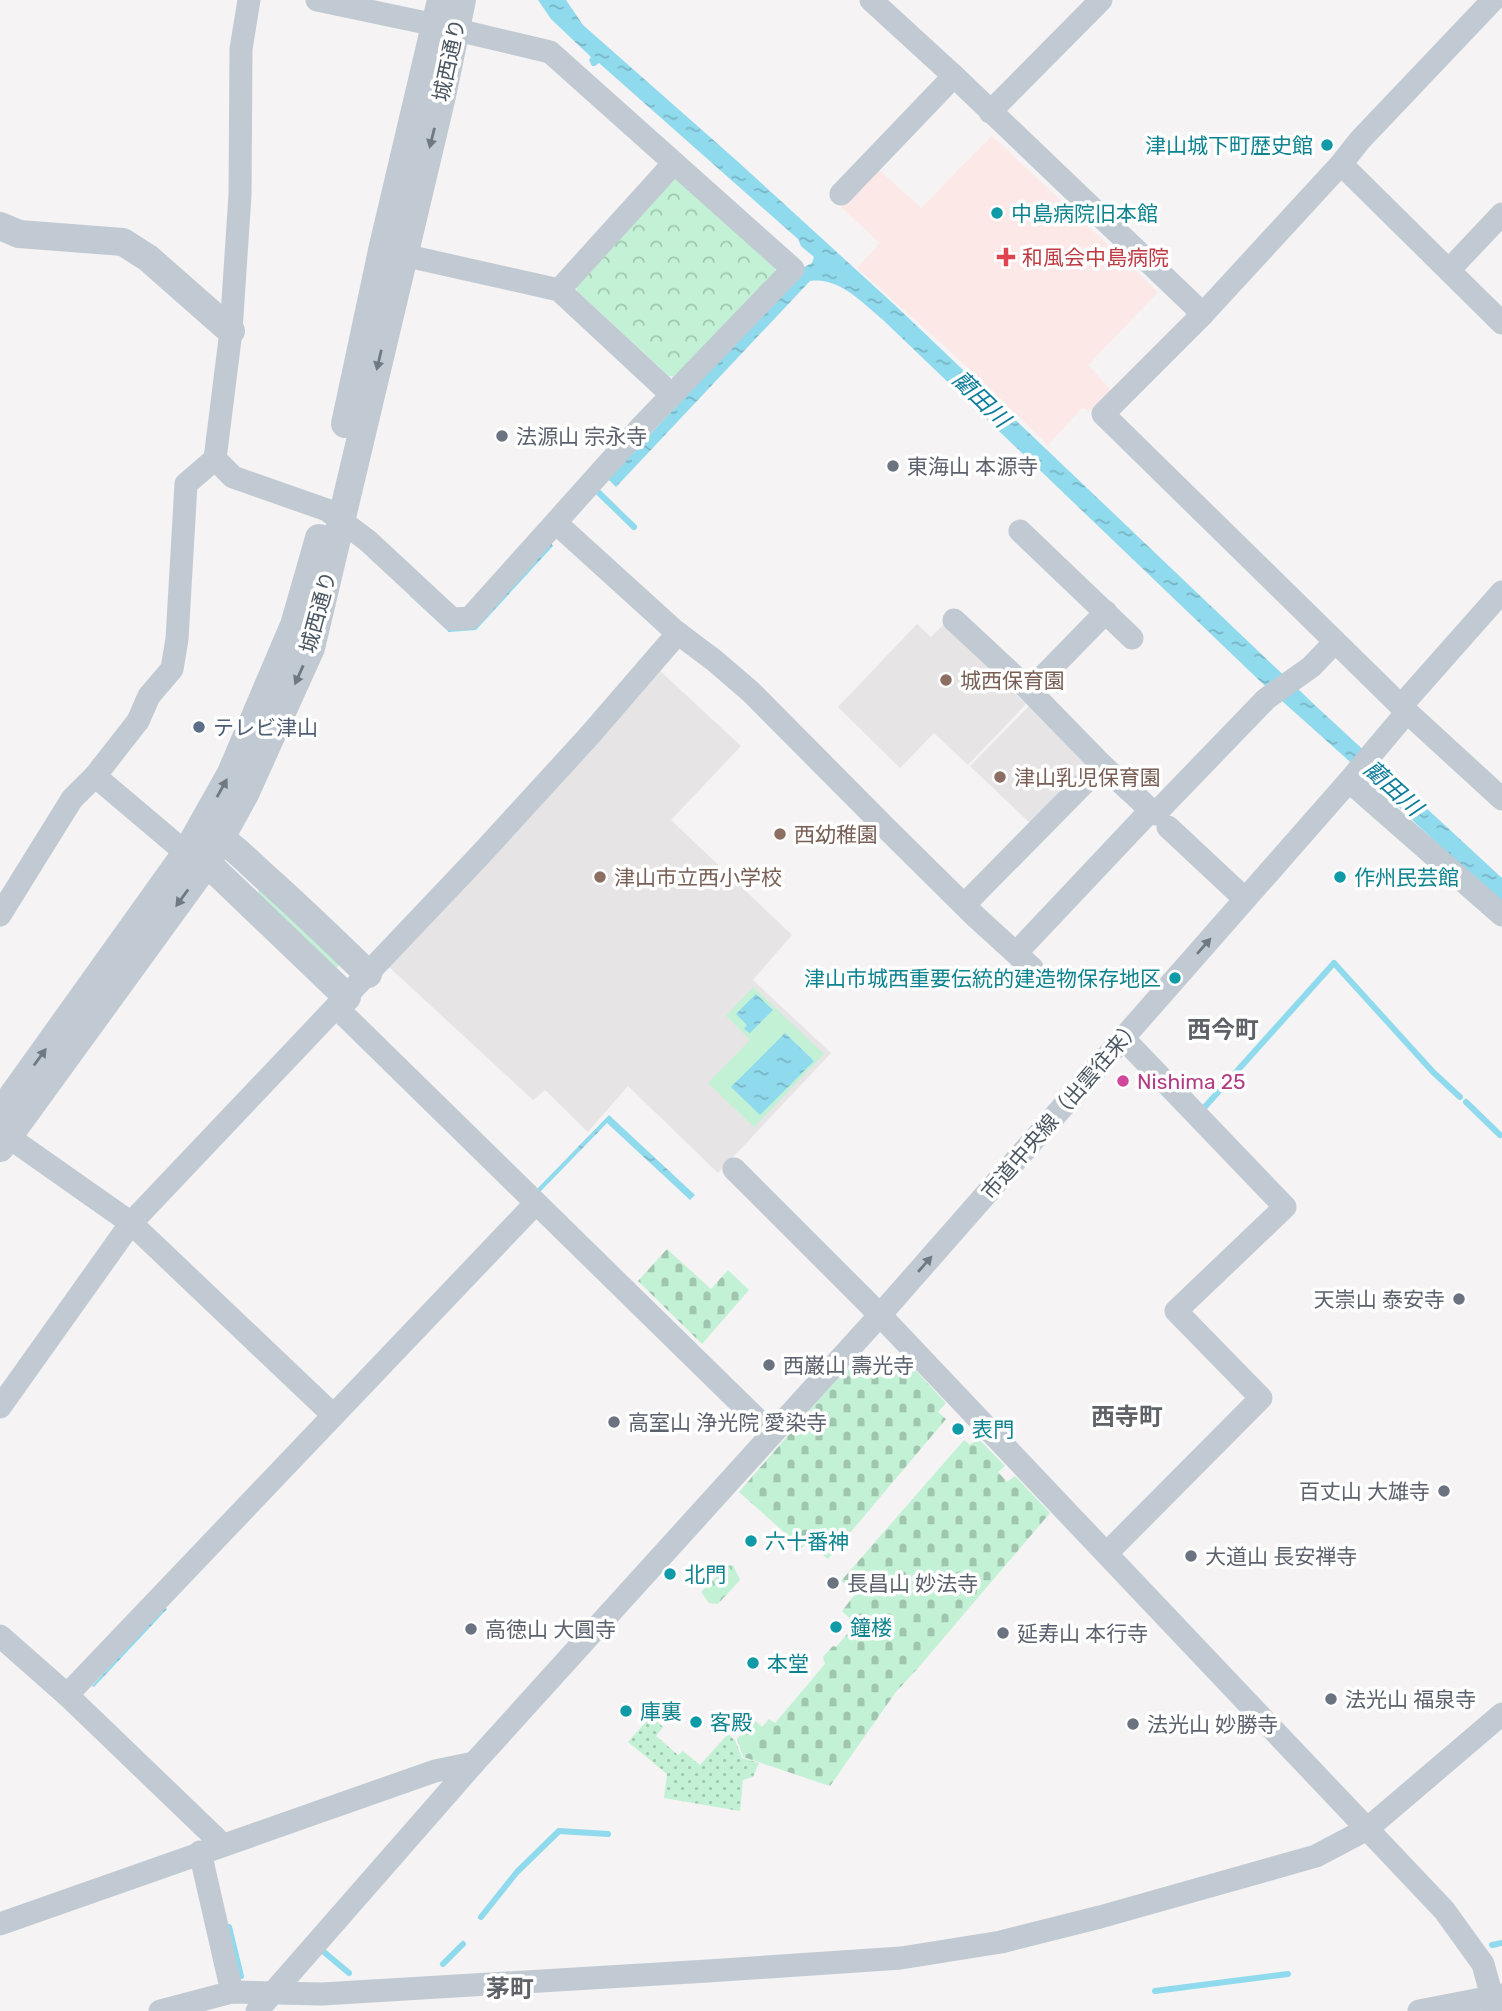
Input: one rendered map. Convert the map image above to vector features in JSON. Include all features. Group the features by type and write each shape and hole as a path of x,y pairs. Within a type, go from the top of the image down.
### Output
{"street":[{"path":"0,915 72,799 138,721 149,696 172,669 177,639 186,484 215,459 231,331 240,195 242,49 249,0"},
{"path":"215,459 233,477 334,516 368,541 452,619 470,618 642,426 793,269 550,52 444,18 317,0"},
{"name":"城西通り","path":"2,1132 197,858 211,832 245,794 311,648 334,516 393,250 442,96 444,18 462,0"},
{"path":"871,0 1203,314"},
{"path":"990,112 1101,0"},
{"path":"1493,0 1360,140 1203,314 1103,414 1404,709 1502,799"},
{"path":"841,194 954,76"},
{"path":"559,290 674,163"},
{"path":"1341,164 1502,323"},
{"path":"1449,270 1502,214"},
{"path":"0,226 19,234 123,242 148,258 231,331"},
{"path":"393,250 559,290 672,395"},
{"path":"556,523 678,633 751,692 964,905 1024,961 1151,810"},
{"path":"1020,531 1132,638"},
{"name":"市道中央線（出雲往来）","path":"257,2011 474,1763 880,1315 1245,899 1374,751 1404,709 1502,592"},
{"path":"1030,690 1106,612"},
{"path":"954,620 1030,690 1102,765 1155,814 1266,699 1311,667 1335,642"},
{"path":"0,1407 131,1223 589,736 678,633"},
{"path":"964,905 1102,765"},
{"path":"94,776 197,858 536,1203 771,1433"},
{"path":"1351,778 1502,915"},
{"path":"1168,827 1245,899"},
{"path":"211,832 294,902 368,974"},
{"path":"1107,1553 1261,1398 1176,1311 1285,1207 1123,1038"},
{"path":"2,1132 131,1223 333,1415"},
{"path":"734,1170 880,1315 1444,1910 1483,1964 1496,2001 1419,2011"},
{"path":"67,1695 536,1203"},
{"path":"0,1636 67,1695 223,1844"},
{"path":"160,2011 232,1992 322,1994 901,1958 1001,1942 1316,1856 1367,1829 1502,1714"},
{"path":"0,1924 435,1771 474,1763"},
{"path":"200,1852 232,1992"}],"shaded area":[{"path":"992,136 1158,292 1088,365 1111,390 1090,411 1082,408 1048,445 949,350 857,268 880,243 841,207 878,169 921,208"},
{"path":"945,623 1026,704 968,765 934,733 900,768 838,707 917,624 931,637"},
{"name":"津山市立西小学校","path":"659,670 741,746 671,820 792,935 753,980 831,1053 718,1173 628,1086 588,1132 545,1090 533,1100 388,966"},
{"path":"1029,706 1087,760 1087,769 1031,824 970,766"}],"green space":[{"path":"679,177 775,264 776,277 682,378 669,376 577,291 576,283 672,178"},
{"path":"258,888 339,965 335,970 259,900"},
{"path":"753,987 824,1054 754,1127 708,1083 750,1040 726,1016"},
{"path":"667,1249 711,1289 728,1270 749,1290 702,1344 638,1281"},
{"path":"855,1358 877,1377 890,1377 906,1360 946,1403 938,1412 946,1419 828,1559 807,1542 802,1548 739,1492"},
{"path":"978,1438 1005,1466 998,1472 1007,1482 1015,1476 1050,1513 895,1693 830,1786 743,1757 737,1739 753,1719 762,1727 769,1719 775,1723 825,1664 823,1657 833,1646 836,1647 856,1624 842,1611 856,1593 841,1581 964,1440 970,1445"},
{"path":"733,1565 740,1580 718,1604 709,1603 701,1592 727,1566"},
{"path":"651,1716 663,1727 656,1736 678,1755 683,1751 700,1765 728,1734 735,1740 742,1758 759,1763 753,1777 743,1780 740,1811 664,1798 667,1774 628,1742"}],"water":[{"name":"藺田川","path":"538,0 566,0 583,25 898,308 1318,708 1502,878 1502,904 1262,683 882,319 858,298 840,287 821,281 810,281 616,487 608,479 804,267 812,263 814,257 801,246 798,239 599,63 592,66 589,60 591,57 551,19"},
{"path":"550,541 553,546 476,630 449,632 410,596 413,592 448,624"},
{"path":"756,994 773,1010 750,1033 744,1029 747,1025 736,1014"},
{"path":"785,1033 814,1061 760,1115 731,1087"},
{"path":"609,1115 695,1195 690,1200 607,1123 538,1194 535,1191"},
{"path":"165,1607 167,1609 94,1687 92,1686"}],"waterway":[{"path":"598,492 634,527"},
{"path":"1198,1105 1203,1109 1334,963 1433,1072 1460,1097"},
{"path":"1466,1102 1500,1135"},
{"path":"481,1917 517,1872 559,1831 608,1834"},
{"path":"229,1927 241,1976"},
{"path":"1492,1945 1502,1943"},
{"path":"443,1964 463,1944"},
{"path":"324,1952 349,1973"},
{"path":"1155,1991 1288,1974"}],"place":[{"name":"津山城下町歴史館","path":"1327,145"},
{"name":"中島病院旧本館","path":"997,213"},
{"name":"和風会中島病院","path":"1006,257"},
{"name":"法源山 宗永寺","path":"502,436"},
{"name":"東海山 本源寺","path":"893,466"},
{"name":"城西保育園","path":"946,680"},
{"name":"テレビ津山","path":"199,727"},
{"name":"津山乳児保育園","path":"1000,777"},
{"name":"西幼稚園","path":"780,834"},
{"name":"津山市立西小学校","path":"600,877"},
{"name":"作州民芸館","path":"1340,877"},
{"name":"津山市城西重要伝統的建造物保存地区","path":"1175,978"},
{"name":"Nishima 25","path":"1123,1081"},
{"name":"天崇山 泰安寺","path":"1459,1299"},
{"name":"西巌山 壽光寺","path":"769,1365"},
{"name":"高室山 浄光院 愛染寺","path":"614,1422"},
{"name":"表門","path":"958,1429"},
{"name":"百丈山 大雄寺","path":"1444,1491"},
{"name":"六十番神","path":"751,1541"},
{"name":"大道山 長安禅寺","path":"1191,1556"},
{"name":"北門","path":"670,1574"},
{"name":"長昌山 妙法寺","path":"833,1583"},
{"name":"鐘楼","path":"836,1627"},
{"name":"高徳山 大圓寺","path":"471,1629"},
{"name":"延寿山 本行寺","path":"1003,1633"},
{"name":"本堂","path":"753,1663"},
{"name":"法光山 福泉寺","path":"1331,1699"},
{"name":"庫裏","path":"626,1711"},
{"name":"客殿","path":"696,1722"},
{"name":"法光山 妙勝寺","path":"1133,1724"}],"district":[{"name":"西今町","path":"1223,1030"},
{"name":"西寺町","path":"1127,1417"},
{"name":"茅町","path":"510,1989"}]}
